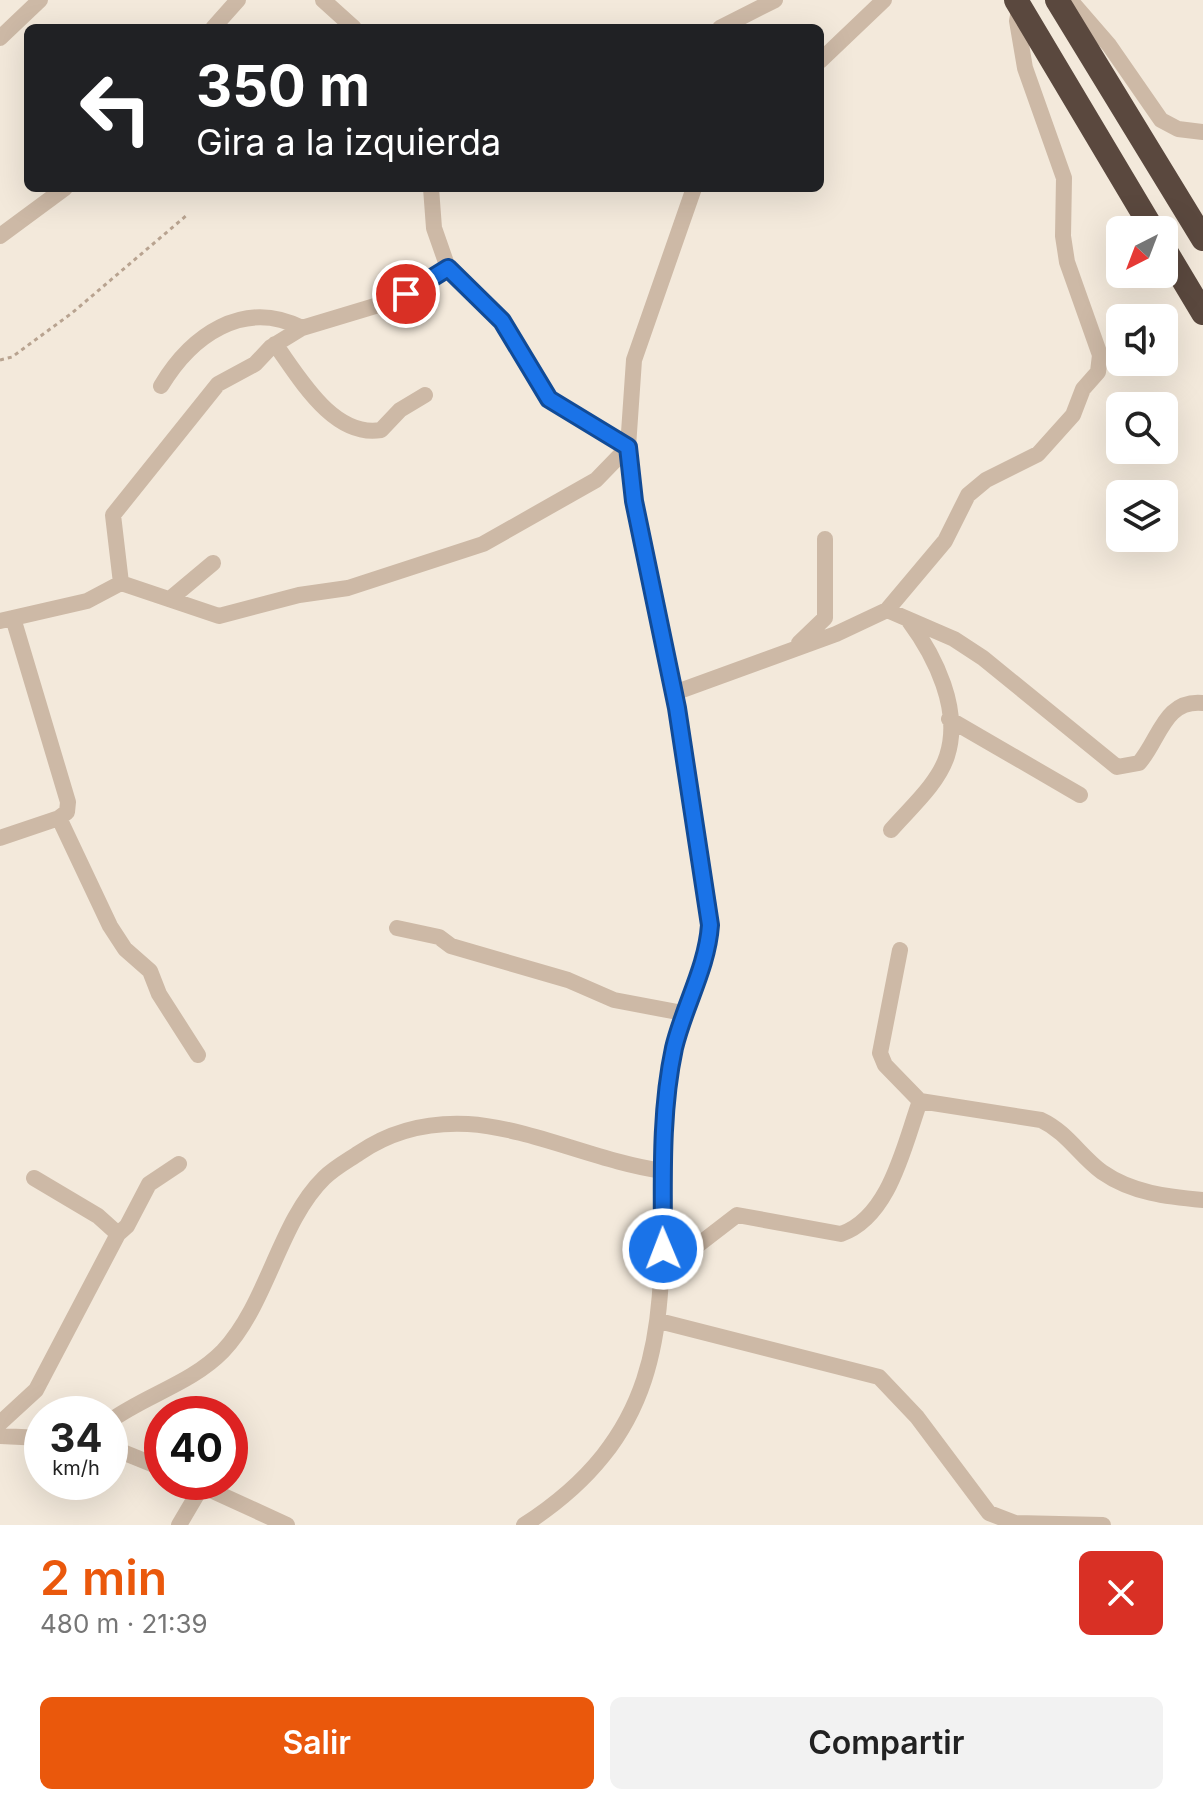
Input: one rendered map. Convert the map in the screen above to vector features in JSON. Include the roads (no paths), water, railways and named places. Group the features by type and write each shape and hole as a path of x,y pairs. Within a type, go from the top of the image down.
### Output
{"highway":[{"path":"1019,0 1145,216"},
{"path":"1057,0 1203,239"},
{"path":"1178,271 1203,313"}],"street":[{"path":"0,38 40,0"},
{"path":"217,24 238,0"},
{"path":"323,0 350,24"},
{"path":"728,24 775,0"},
{"path":"824,57 884,0"},
{"path":"674,693 792,650 887,610 945,541 968,495 986,480 1038,454 1073,415 1083,389 1101,364 1067,262 1063,236 1064,178 1025,68 1017,21 1019,0"},
{"path":"1070,0 1109,45 1161,120 1178,129 1203,132"},
{"path":"0,236 60,192"},
{"path":"431,192 434,228 448,268 502,321 549,399 628,447"},
{"path":"525,1525 571,1490 618,1436 649,1371 659,1321 663,1171 671,1064 683,1013 707,950 710,925 674,693 634,501 628,447 634,360 693,192"},
{"path":"121,583 113,515 218,384 255,364 275,344 302,328 395,300 448,268"},
{"path":"161,386 194,341 236,321 265,319 290,322 302,328"},
{"path":"275,344 325,406 342,422 357,430 381,430 400,410 425,395"},
{"path":"0,838 59,818 67,812 68,802 6,620 87,601 121,583 219,616 299,595 348,588 483,544 596,480 628,447"},
{"path":"792,650 825,618 825,539"},
{"path":"170,599 213,563"},
{"path":"887,610 954,639 983,658 1117,767 1139,763 1176,708 1187,702 1203,703"},
{"path":"891,830 942,767 949,749 949,719 939,672 908,619"},
{"path":"949,719 1080,795"},
{"path":"59,818 110,926 125,949 150,971 159,994 198,1055"},
{"path":"397,928 439,937 451,946 568,980 614,1000 683,1013"},
{"path":"900,950 880,1053 885,1065 920,1101 1041,1120 1056,1127 1102,1173 1157,1196 1203,1200"},
{"path":"663,1249 698,1245 737,1215 841,1234 856,1229 874,1213 920,1101"},
{"path":"128,1411 196,1374 225,1349 255,1305 290,1230 322,1179 388,1135 438,1125 491,1126 635,1167 663,1171"},
{"path":"0,1423 36,1390 118,1234 127,1226 149,1184 179,1164"},
{"path":"34,1178 98,1216 118,1234"},
{"path":"659,1321 879,1377 899,1395 986,1519 1015,1523 1103,1525"},
{"path":"0,1436 24,1437"},
{"path":"179,1525 190,1500"},
{"path":"232,1500 287,1525"}]}
